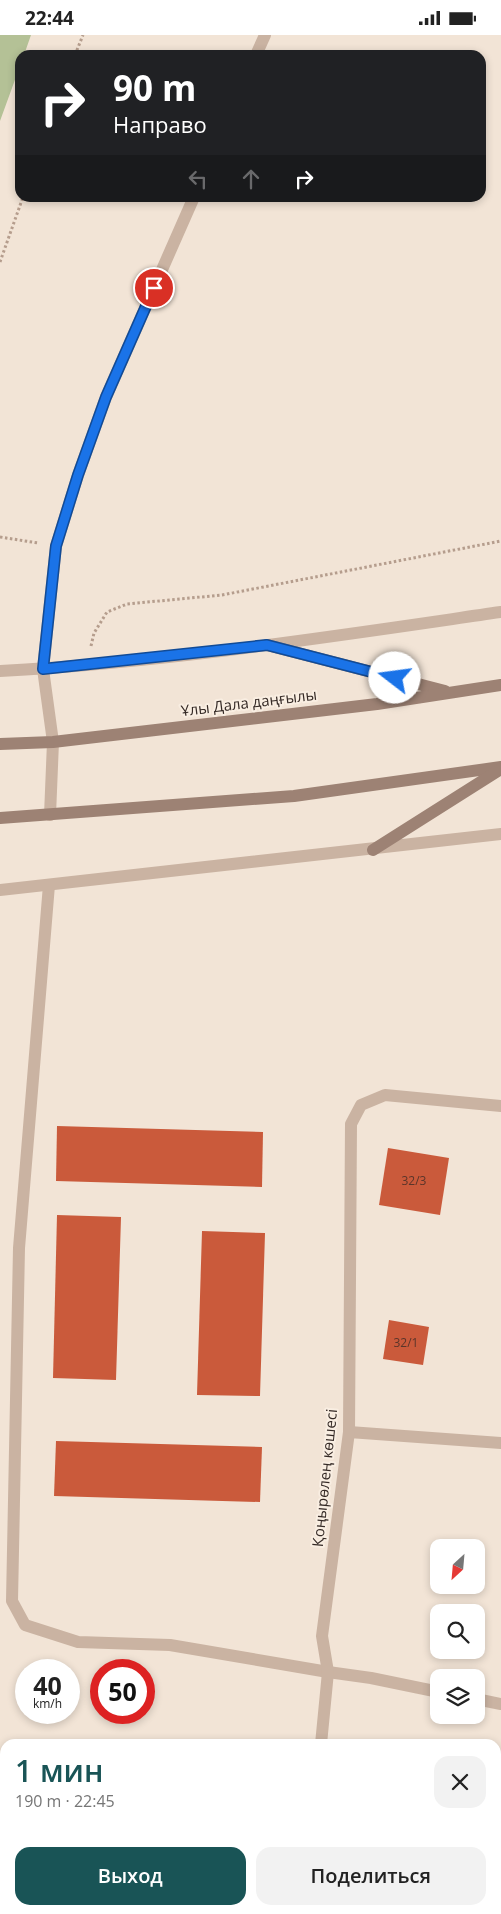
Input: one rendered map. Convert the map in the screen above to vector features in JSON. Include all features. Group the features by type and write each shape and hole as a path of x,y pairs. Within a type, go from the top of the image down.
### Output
{"main road":[{"path":"267,645 449,692"},
{"name":"Ұлы Дала даңғылы","path":"0,744 53,741 377,704 501,685"},
{"path":"0,818 294,796 501,768"},
{"path":"373,850 501,768"}],"street":[{"path":"258,50 265,35"},
{"path":"50,815 53,741 43,669 56,546 78,475 106,397 192,202"},
{"path":"0,671 43,669 267,645 501,613"},
{"path":"0,890 373,850 501,834"},
{"path":"49,885 20,1248 12,1601 25,1625 78,1641 170,1645 328,1673 371,1678 430,1690"},
{"name":"Қоңырөлең көшесі","path":"321,1739 328,1673 322,1636 349,1432 352,1123 360,1105 384,1095 501,1105"},
{"path":"349,1432 501,1443"},
{"path":"485,1701 501,1704"}],"path":[{"path":"77,50 83,35"},
{"path":"0,261 21,202"},
{"path":"0,537 56,546"},
{"path":"87,664 94,633 107,612 127,604 222,595 501,541"}],"green space":[{"path":"0,35 31,35 26,50 15,50 15,80 0,121"}],"building":[{"path":"57,1126 263,1132 262,1187 56,1181"},
{"path":"388,1148 449,1158 440,1215 379,1205"},
{"path":"57,1215 121,1217 116,1380 53,1378"},
{"path":"202,1231 265,1233 260,1396 197,1395"},
{"path":"389,1320 429,1327 423,1365 383,1359"},
{"path":"56,1441 262,1447 260,1502 54,1496"}],"route":[{"path":"154,288 106,397 78,475 56,546 43,669 267,645 395,678"}]}
